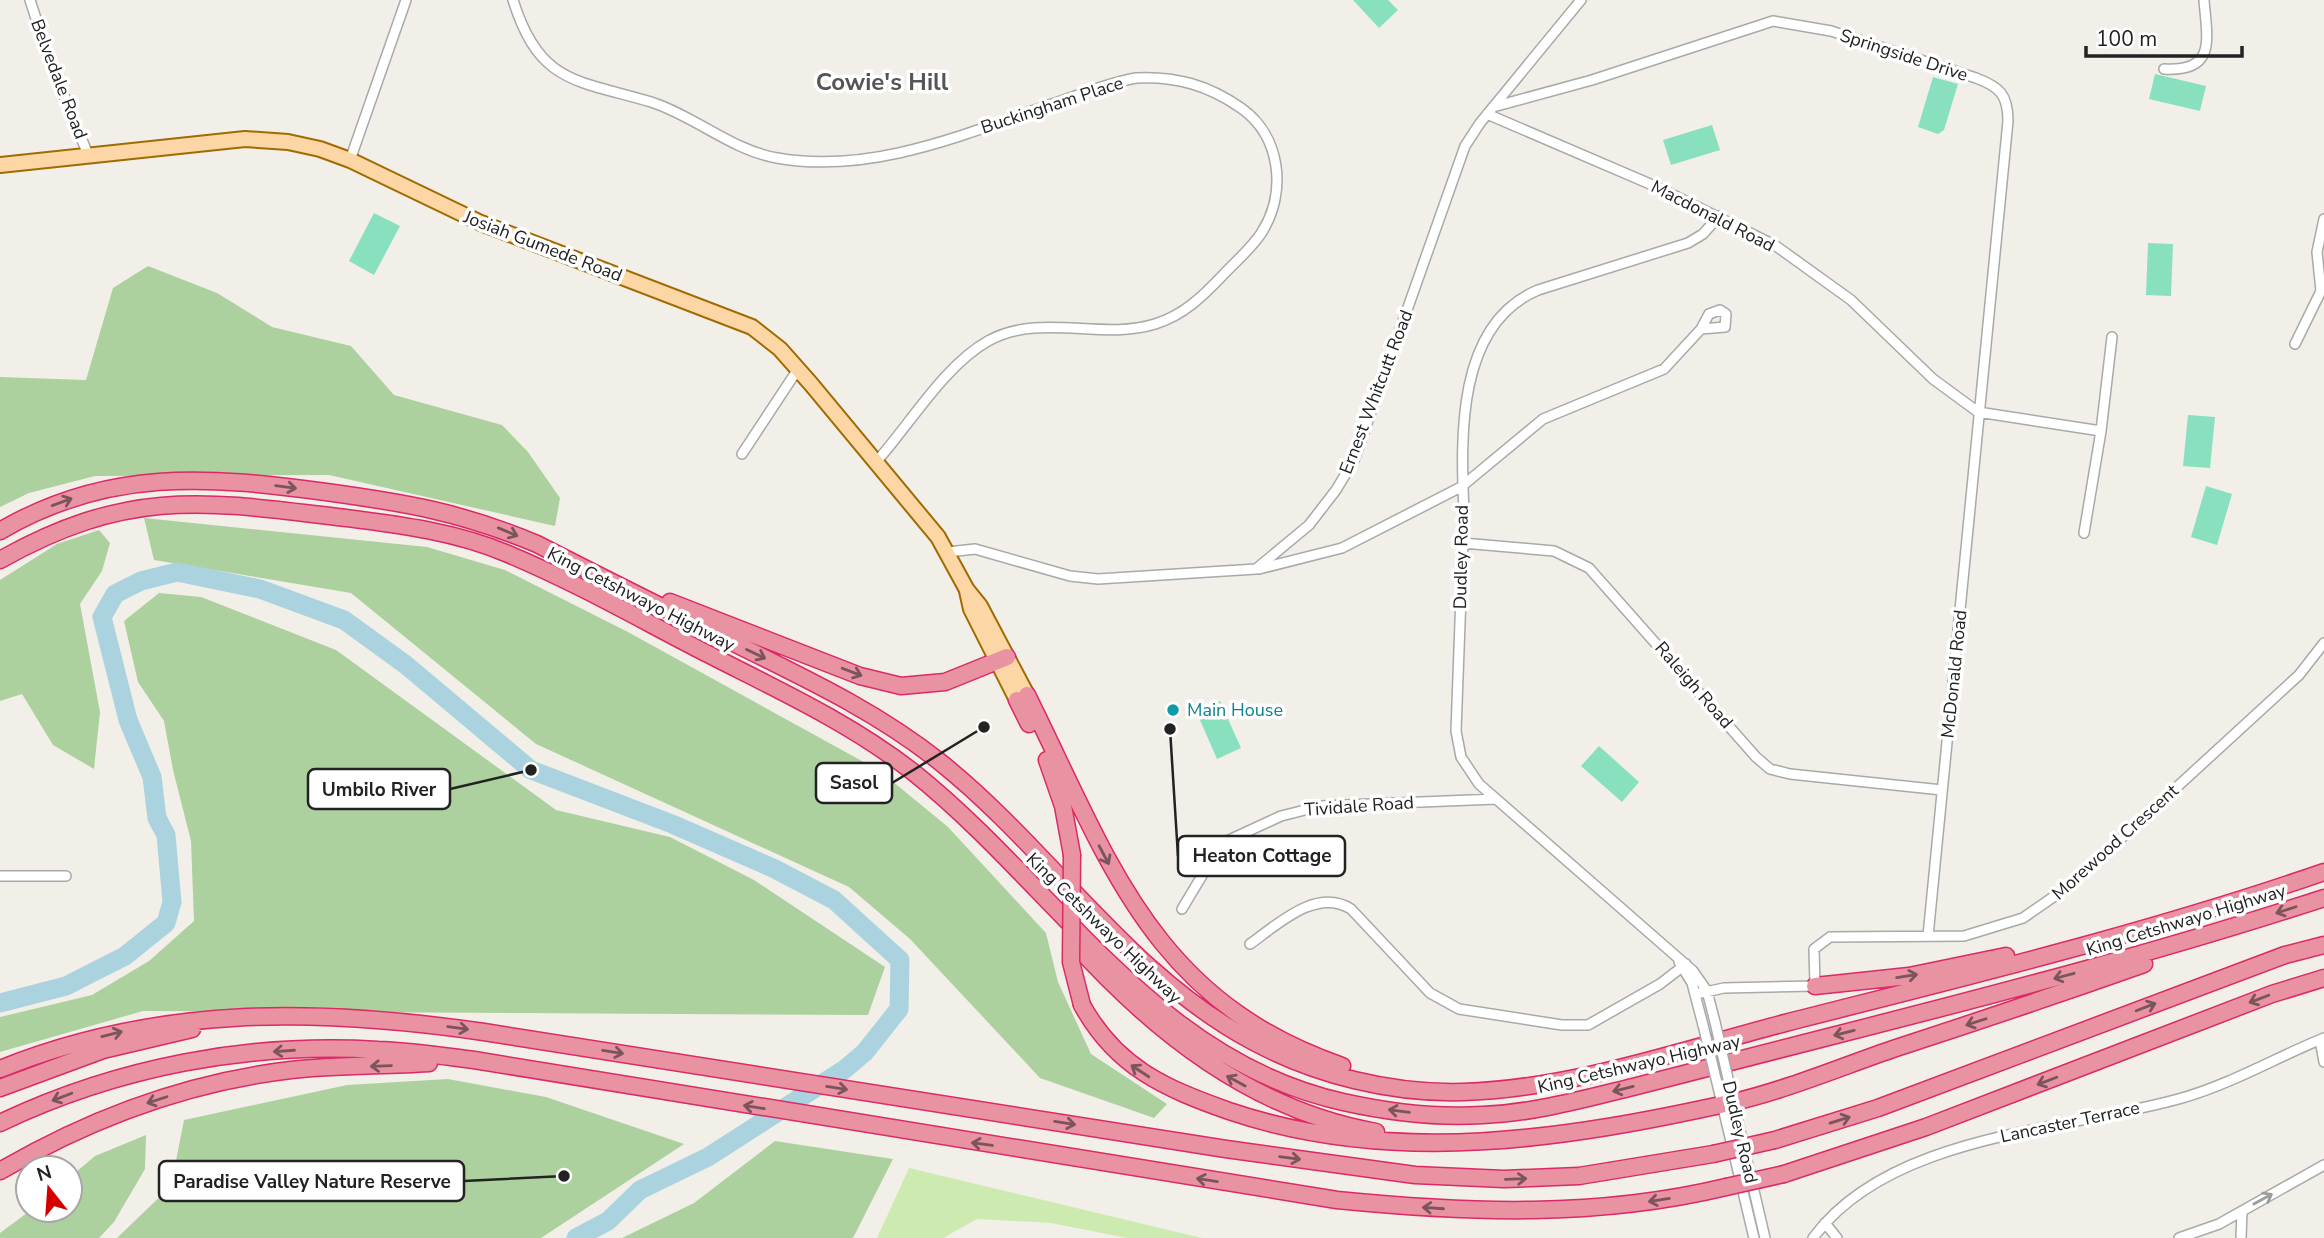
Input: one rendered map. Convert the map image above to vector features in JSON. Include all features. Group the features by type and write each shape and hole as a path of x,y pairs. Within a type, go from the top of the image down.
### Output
{"highway":[{"name":"King Cetshwayo Highway","path":"0,531 37,512 85,494 125,484 173,480 244,481 411,504 458,514 537,544 831,691 909,738 984,798 1159,977 1205,1014 1281,1056 1364,1082 1429,1091 1517,1087 1595,1072 2049,955 2324,871"},
{"name":"King Cetshwayo Highway","path":"0,560 38,538 96,516 167,503 205,502 280,510 420,528 472,541 553,575 835,720 913,773 973,826 1135,989 1197,1038 1267,1077 1309,1093 1372,1108 1417,1114 1481,1116 1575,1101 2015,989 2247,923 2324,898"},
{"path":"627,590 676,604 880,683 901,687 935,685 959,678 1002,659"},
{"path":"1022,698 1120,884 1172,958 1221,1002 1282,1041 1349,1069 1407,1082 1517,1087"},
{"path":"1022,698 1069,826 1072,855 1071,962 1082,1005 1095,1030 1128,1063 1152,1079 1196,1099 1246,1116 1353,1139 1432,1145 1566,1134 1728,1103 2110,976 2247,923"},
{"path":"973,826 996,856 1124,996 1155,1023 1224,1074 1264,1096 1331,1121 1386,1133 1465,1142"},
{"path":"1815,986 1909,976 2008,955 2324,871"},
{"path":"0,1069 46,1052 155,1024 214,1017 413,1022 1374,1170 1459,1178 1579,1176 1713,1154 1775,1140 1878,1108 2285,955 2324,945"},
{"path":"0,1123 101,1083 209,1059 351,1049 474,1060 1337,1200 1457,1210 1572,1211 1658,1201 1784,1174 1926,1127 2272,994 2324,978"},
{"path":"0,1088 65,1062 144,1039 221,1024 292,1017"},
{"path":"0,1171 92,1123 190,1089 290,1070 474,1060"}],"main road":[{"name":"Josiah Gumede Road","path":"0,165 245,139 288,142 350,160 481,223 752,327 798,369 877,461 948,552 967,590 971,609 1022,698"}],"street":[{"name":"Belvedale Road","path":"30,0 50,62 89,157"},
{"path":"350,160 405,0"},
{"name":"Buckingham Place","path":"513,0 526,37 553,69 577,81 673,111 741,146 774,158 835,160 903,152 1122,80 1158,77 1190,82 1216,93 1247,112 1260,128 1271,146 1277,168 1272,210 1254,242 1202,297 1170,318 1140,328 1114,332 1033,327 989,340 955,367 877,461"},
{"name":"Ernest Whitcutt Road","path":"1256,569 1309,525 1346,476 1472,133 1581,0"},
{"path":"2164,69 2190,68 2204,56 2207,42 2204,0"},
{"name":"Springside Drive","path":"1490,110 1555,92 1773,21 1831,31 1996,86 2007,100 2008,121 1978,412"},
{"name":"Macdonald Road","path":"1490,110 1719,216 1776,247 1843,294 1933,379 1978,412"},
{"name":"Dudley Road","path":"1719,216 1703,234 1688,243 1538,290 1510,306 1477,357 1469,380 1461,487 1463,543 1458,746 1469,773 1496,799 1684,966 1699,976 1707,991 1729,1083 1728,1103 1754,1238"},
{"path":"2295,344 2311,317 2321,291 2317,252 2324,219"},
{"path":"948,552 975,549 1070,576 1098,579 1256,569 1342,548 1461,487 1543,419 1664,369 1701,328"},
{"path":"2084,533 2101,431 2112,337"},
{"path":"743,454 798,369"},
{"path":"1978,412 2101,431"},
{"name":"McDonald Road","path":"1928,936 1978,412"},
{"name":"Raleigh Road","path":"1463,543 1554,551 1589,568 1756,757 1770,769 1790,774 1942,790"},
{"name":"Morewood Crescent","path":"1815,986 1812,954 1824,939 1964,936 1992,930 2023,918 2053,899 2300,675 2324,643"},
{"name":"Tividale Road","path":"1182,909 1218,849 1229,840 1281,816 1321,806 1496,799"},
{"path":"0,876 66,876"},
{"path":"1250,944 1303,909 1319,902 1336,902 1351,909 1430,993 1450,1006 1578,1026 1605,1018 1684,966"},
{"name":"Dudley Road","path":"1684,966 1696,994 1718,1087 1728,1103 1765,1238"},
{"path":"1696,994 1707,991 1815,986"},
{"path":"2322,1039 2324,1062"},
{"name":"Lancaster Terrace","path":"1813,1238 1825,1223 1863,1192 1937,1156 2035,1128 2187,1097 2322,1039"},
{"path":"2179,1238 2201,1235 2324,1165"},
{"path":"2241,1238 2242,1211"},
{"path":"1825,1223 1837,1238"}],"green space":[{"path":"1353,0 1388,0 1398,10 1379,28"},
{"path":"2155,74 2206,86 2200,111 2149,99"},
{"path":"1933,77 1958,84 1944,130 1938,134 1918,127"},
{"path":"1712,125 1720,150 1671,165 1663,140"},
{"path":"374,213 400,226 374,275 349,261"},
{"path":"2148,243 2173,244 2171,296 2146,295"},
{"path":"148,266 217,293 272,327 351,346 394,395 502,425 528,452 560,498 555,526 329,475 95,476 29,493 0,507 0,377 86,380 113,288"},
{"path":"2188,415 2215,417 2210,468 2183,466"},
{"path":"2206,486 2232,494 2217,545 2191,537"},
{"path":"144,518 427,547 505,570 628,632 880,771 948,827 1046,933 1058,982 1091,1054 1167,1104 1154,1118 1040,1078 910,939 849,887 536,744 351,593 154,560"},
{"path":"99,530 110,543 102,571 80,604 100,712 94,769 53,745 22,694 0,701 0,580 57,544"},
{"path":"159,593 201,597 336,650 556,810 670,837 754,880 885,967 868,1015 143,1011 0,1052 0,1017 92,995 149,961 194,921 191,841 164,721 138,682 124,621"},
{"path":"1220,701 1241,748 1217,759 1196,711"},
{"path":"1599,746 1639,782 1622,802 1581,766"},
{"path":"448,1079 546,1097 684,1144 541,1238 117,1238 171,1186 184,1120 347,1085"},
{"path":"146,1135 145,1169 114,1222 99,1238 0,1238 0,1233 14,1223 84,1224 84,1165 95,1156"},
{"path":"775,1141 893,1159 853,1238 622,1238 694,1203"},
{"path":"909,1168 1202,1238 1127,1238 1051,1223 977,1219 943,1238 877,1238"}],"waterway":[{"path":"0,1003 66,986 125,956 166,923 172,902 166,835 157,818 152,777 128,720 102,617 115,594 141,581 177,572 260,589 344,620 406,665 531,770 672,824 775,869 834,900 900,960 899,1009 865,1052 845,1069 708,1157 640,1190 608,1221 576,1238"}],"place":[{"name":"Main House","path":"1173,710"},
{"name":"Sasol","path":"984,727"},
{"name":"Heaton Cottage","path":"1170,729"},
{"name":"Umbilo River","path":"531,770"},
{"name":"Paradise Valley Nature Reserve","path":"564,1176"}],"district":[{"name":"Cowie's Hill","path":"882,82"}]}
